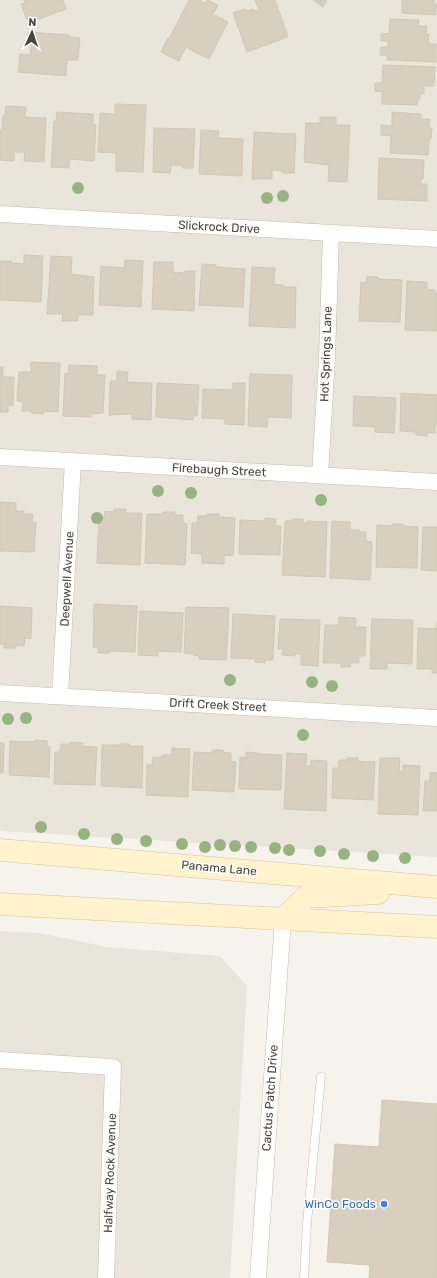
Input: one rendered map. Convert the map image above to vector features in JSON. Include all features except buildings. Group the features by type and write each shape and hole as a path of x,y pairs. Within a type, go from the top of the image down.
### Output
{"main road":[{"name":"Panama Lane","path":"0,850 437,888"},
{"path":"283,918 306,897 437,888"},
{"path":"0,904 437,927"}],"street":[{"name":"Slickrock Drive","path":"0,214 437,239"},
{"name":"Hot Springs Lane","path":"320,475 327,358 331,233"},
{"name":"Firebaugh Street","path":"0,457 437,482"},
{"name":"Deepwell Avenue","path":"60,696 73,461"},
{"name":"Drift Creek Street","path":"0,693 437,718"},
{"name":"Cactus Patch Drive","path":"258,1278 283,918"},
{"name":"Halfway Rock Avenue","path":"0,1060 114,1067 106,1278"}],"lane":[{"path":"304,1278 307,1223 321,1077"}],"shaded area":[{"path":"0,0 437,0 437,857 0,831"},
{"path":"0,931 40,933 107,947 220,956 247,986 230,1278 0,1278"}],"place":[{"name":"WinCo Foods","path":"384,1204"}]}
